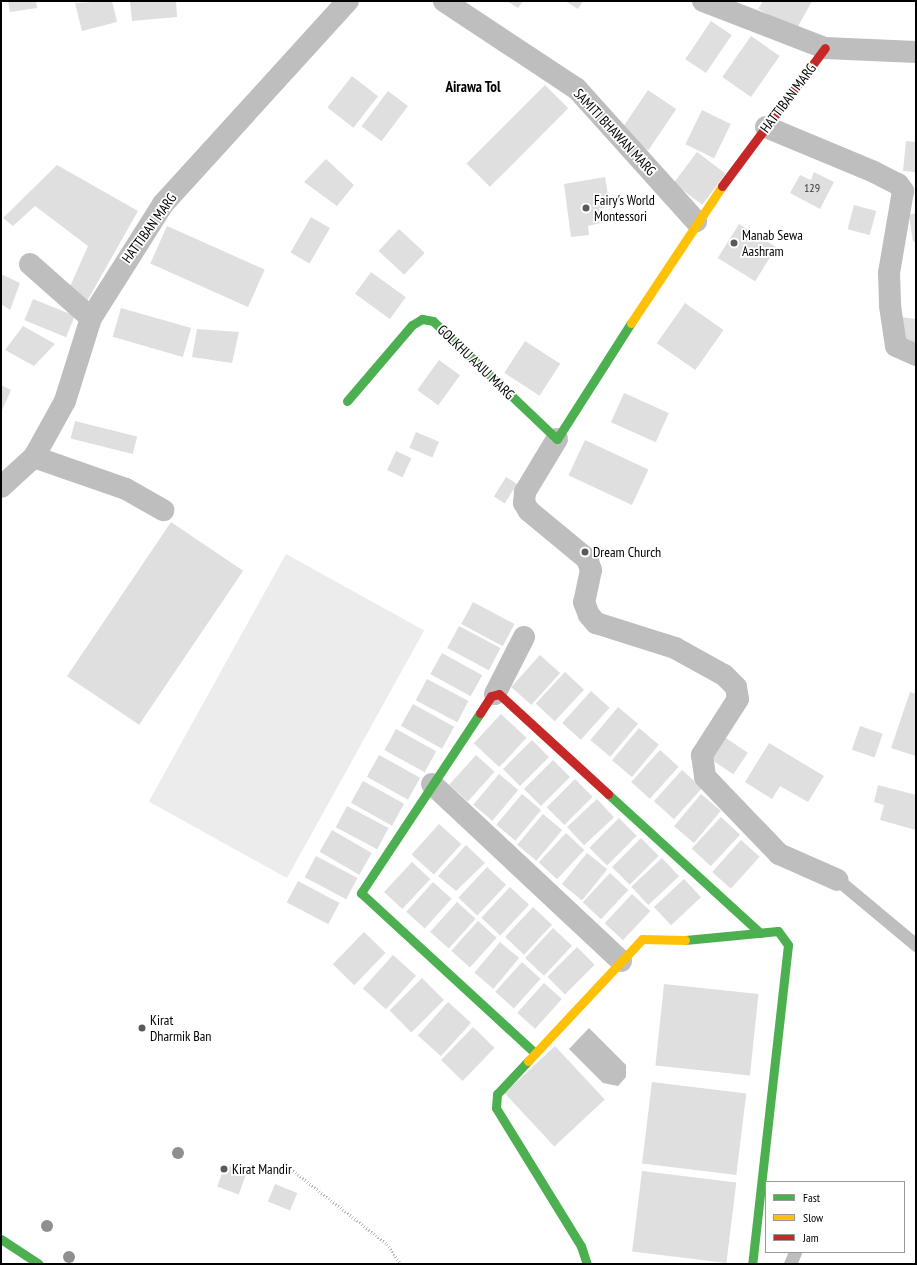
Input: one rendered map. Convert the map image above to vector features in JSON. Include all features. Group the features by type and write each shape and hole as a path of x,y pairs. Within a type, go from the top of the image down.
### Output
{"street":[{"name":"HATTIBAN MARG","path":"1,487 34,458 65,401 91,318 163,204 348,1"},
{"name":"SAMITI BHAWAN MARG","path":"444,1 577,89 696,220"},
{"path":"703,1 825,48"},
{"name":"HATTIBAN MARG","path":"696,220 825,48 916,52"},
{"path":"766,127 874,172 898,184 903,191 889,273 890,306 896,346 916,355"},
{"path":"696,220 556,439 525,492 524,502 529,511 587,559 591,570 584,602 589,615 596,623 675,648 724,675 736,687 738,699 702,755 704,777 779,854 838,880"},
{"path":"30,264 91,318"},
{"name":"GOLKHU AAJU MARG","path":"347,401 412,325 422,319 433,321 556,439"},
{"path":"34,458 126,489 163,510"},
{"path":"524,637 495,694 432,784 361,893 534,1052"},
{"path":"495,694 760,934"},
{"path":"432,784 621,961"},
{"path":"587,1264 581,1246 496,1108 497,1094 534,1052 642,939 703,941 778,931 788,945 752,1264"},
{"path":"1,1239 38,1264"}],"lane":[{"path":"838,880 916,945"},
{"path":"790,1264 795,1253"}],"path":[{"path":"286,1165 387,1244 401,1264"}],"shaded area":[{"path":"286,554 424,631 287,878 149,802"},
{"path":"589,1028 626,1065 626,1077 618,1086 603,1083 569,1049"}],"building":[{"path":"8,1 36,1 37,8 10,12"},
{"path":"112,1 117,22 82,31 75,3"},
{"path":"130,1 176,1 177,17 132,21"},
{"path":"507,1 523,1 518,8"},
{"path":"565,1 583,1 578,9"},
{"path":"763,1 812,1 796,30 758,9"},
{"path":"711,21 732,35 706,73 685,59"},
{"path":"751,36 780,56 751,97 722,77"},
{"path":"352,76 378,96 353,128 327,108"},
{"path":"545,85 568,108 490,187 467,163"},
{"path":"648,90 676,109 648,150 620,131"},
{"path":"388,91 408,106 381,141 362,126"},
{"path":"702,110 731,124 714,158 685,144"},
{"path":"906,141 916,142 916,172 903,171"},
{"path":"697,152 726,174 702,205 674,183"},
{"path":"326,159 354,185 337,206 304,182"},
{"path":"57,165 138,211 86,303 68,291 88,246 35,206 13,226 3,218"},
{"path":"814,172 834,182 820,209 790,193 800,175 811,180"},
{"name":"Fairy's World Montessori","path":"605,177 610,207 599,208 601,223 588,226 589,235 571,237 564,184"},
{"path":"854,205 876,211 870,235 848,229"},
{"path":"916,213 916,241 913,242 909,215"},
{"path":"311,217 330,228 310,264 290,253"},
{"path":"739,224 776,247 755,281 718,258"},
{"path":"167,226 265,270 248,307 150,263"},
{"path":"399,229 425,253 404,275 379,251"},
{"path":"371,272 406,297 390,319 355,294"},
{"path":"1,274 20,283 10,310 1,304"},
{"path":"33,299 75,316 66,337 24,320"},
{"path":"685,303 724,330 695,370 657,343"},
{"path":"121,308 191,328 183,357 113,337"},
{"path":"901,317 916,319 916,347 897,344"},
{"path":"23,326 55,344 34,366 5,350"},
{"path":"197,329 239,332 232,363 192,357"},
{"path":"525,341 560,364 540,396 504,373"},
{"path":"439,360 460,375 438,405 417,390"},
{"path":"1,385 11,390 1,413"},
{"path":"624,393 669,413 656,442 611,422"},
{"path":"75,421 137,436 133,454 71,438"},
{"path":"416,432 439,442 432,457 409,448"},
{"path":"585,440 648,470 632,505 569,475"},
{"path":"396,451 411,458 403,477 387,470"},
{"path":"506,477 517,484 505,503 494,497"},
{"path":"171,522 243,571 139,725 67,676"},
{"path":"473,602 514,624 503,646 461,624"},
{"path":"459,626 500,648 489,670 447,648"},
{"path":"442,653 482,675 471,696 430,674"},
{"path":"540,655 560,673 531,705 511,687"},
{"path":"565,672 584,690 555,721 536,703"},
{"path":"427,679 468,701 457,722 416,700"},
{"path":"591,691 610,708 581,740 562,723"},
{"path":"910,692 916,694 916,756 891,748"},
{"path":"413,704 454,727 442,749 401,726"},
{"path":"618,707 638,724 610,757 590,740"},
{"path":"501,714 527,738 499,767 474,743"},
{"path":"860,726 883,734 875,757 852,750"},
{"path":"639,728 659,745 632,777 612,760"},
{"path":"396,729 436,751 425,772 384,750"},
{"path":"723,736 748,753 733,774 708,758"},
{"path":"532,740 549,757 520,786 503,769"},
{"path":"769,743 824,776 808,802 780,786 772,799 745,782"},
{"path":"660,750 679,767 650,799 631,782"},
{"path":"379,755 420,778 408,800 367,777"},
{"path":"476,755 495,772 468,801 449,785"},
{"path":"553,760 570,777 541,806 524,789"},
{"path":"682,770 702,788 674,819 654,801"},
{"path":"499,774 518,790 492,821 473,805"},
{"path":"575,779 593,797 564,825 547,807"},
{"path":"363,781 404,804 392,826 351,803"},
{"path":"878,785 916,795 916,830 880,820 884,805 874,802"},
{"path":"522,794 541,810 515,841 496,825"},
{"path":"701,794 721,811 694,843 674,826"},
{"path":"597,799 614,817 584,845 567,827"},
{"path":"347,806 388,828 377,849 336,827"},
{"path":"543,814 562,830 536,861 517,845"},
{"path":"721,817 740,835 711,866 692,848"},
{"path":"619,818 637,836 607,865 589,848"},
{"path":"439,824 461,844 434,875 412,854"},
{"path":"332,830 372,853 359,875 320,852"},
{"path":"566,833 584,850 557,879 539,862"},
{"path":"641,838 659,856 630,885 612,867"},
{"path":"741,840 760,857 731,889 712,872"},
{"path":"466,845 485,863 456,891 438,876"},
{"path":"587,853 607,869 582,900 562,884"},
{"path":"316,856 357,878 346,899 305,877"},
{"path":"662,858 679,876 648,905 631,887"},
{"path":"412,862 430,879 402,909 384,892"},
{"path":"487,867 506,885 477,915 458,898"},
{"path":"610,873 628,890 601,919 583,902"},
{"path":"684,879 701,897 671,925 654,907"},
{"path":"298,881 339,903 328,924 287,902"},
{"path":"433,882 452,899 425,928 406,912"},
{"path":"510,887 529,905 500,935 481,918"},
{"path":"632,894 650,911 623,940 605,923"},
{"path":"457,902 476,919 449,948 430,932"},
{"path":"533,907 552,925 524,955 505,937"},
{"path":"478,921 497,938 470,967 451,951"},
{"path":"553,928 572,946 544,976 525,958"},
{"path":"364,932 386,953 354,985 333,964"},
{"path":"500,942 519,958 493,989 474,973"},
{"path":"577,947 595,965 565,994 547,977"},
{"path":"393,955 416,976 386,1009 363,988"},
{"path":"522,962 541,979 514,1008 495,992"},
{"path":"422,978 444,1000 411,1032 389,1011"},
{"path":"544,983 562,999 535,1029 517,1013"},
{"path":"664,984 758,994 750,1075 655,1066"},
{"path":"448,1002 471,1023 441,1056 418,1035"},
{"path":"473,1027 495,1048 463,1081 441,1060"},
{"path":"555,1046 605,1099 554,1146 505,1093"},
{"path":"652,1082 746,1094 736,1175 642,1163"},
{"path":"225,1165 247,1173 239,1194 217,1187"},
{"path":"642,1171 736,1183 726,1263 632,1251"},
{"path":"275,1184 297,1193 290,1211 268,1202"}],"traffic: fast":[{"path":"347,401 412,325 422,319 433,321 557,439 631,323"},
{"path":"480,713 361,893 534,1052"},
{"path":"608,794 760,933"},
{"path":"685,940 778,931 788,945 752,1264"},
{"path":"528,1061 497,1094 496,1108 581,1246 587,1264"},
{"path":"1,1239 39,1264"}],"traffic: slow":[{"path":"631,323 722,186"},
{"path":"528,1061 642,939 685,940"}],"traffic: jam":[{"path":"722,186 825,48"},
{"path":"480,713 491,696 499,694 608,794"}],"place":[{"name":"Fairy's World Montessori","path":"586,208"},
{"name":"Manab Sewa Aashram","path":"734,243"},
{"name":"Dream Church","path":"585,552"},
{"name":"Kirat Dharmik Ban","path":"142,1028"},
{"name":"Kirat Mandir","path":"224,1169"}],"district":[{"name":"Airawa Tol","path":"473,87"}]}
